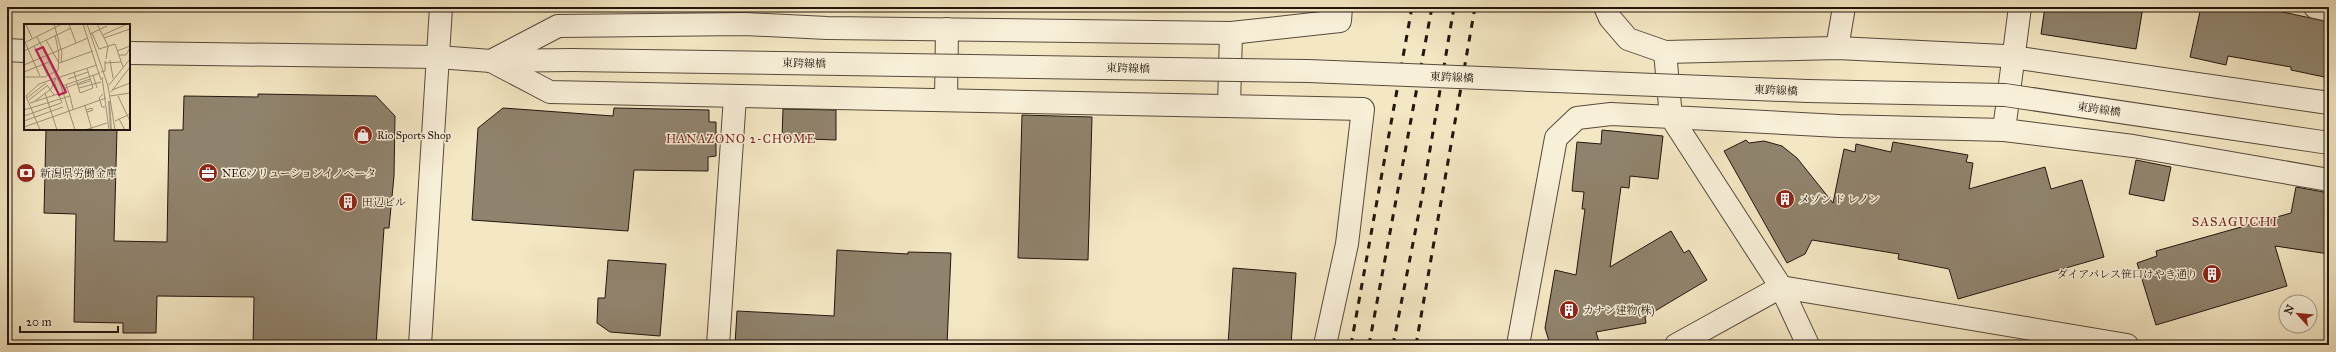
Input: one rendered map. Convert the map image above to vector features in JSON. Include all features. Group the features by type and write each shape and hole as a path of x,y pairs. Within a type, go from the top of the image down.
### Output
{"street":[{"path":"420,345 441,7"},
{"path":"491,61 558,26 745,16 947,29 1231,33 1340,21 1341,7"},
{"path":"1605,7 1610,18 1628,39 1665,52 1837,48 2012,57 2329,103"},
{"path":"1837,48 1844,7"},
{"path":"2004,130 2012,57 2020,7"},
{"path":"2315,7 2329,10"},
{"path":"946,100 947,29"},
{"path":"1229,106 1231,33"},
{"path":"7,50 24,51"},
{"path":"1665,52 1671,117 1781,287 1808,345"},
{"name":"東跨線橋","path":"130,53 438,57 491,61 572,60 1308,71 1808,91 2005,95 2329,143"},
{"path":"491,61 550,92 1362,109 1347,244 1325,345"},
{"path":"718,345 735,97"},
{"path":"1518,345 1556,138 1576,118 1611,114 1839,126 2004,130 2133,146 2329,180"},
{"path":"1676,345 1781,287 2127,345"}],"building":[{"path":"2045,7 2143,7 2136,49 2041,34"},
{"path":"2201,7 2278,7 2278,11 2329,22 2329,78 2291,70 2291,67 2228,56 2226,65 2190,57"},
{"path":"258,94 376,96 395,116 394,176 389,228 384,228 376,345 253,345 254,297 157,296 156,333 123,333 123,323 74,322 76,214 44,213 46,130 117,130 114,241 167,242 169,130 183,130 184,96 258,97"},
{"path":"503,108 613,116 614,108 709,110 709,122 716,122 716,156 708,157 708,171 634,170 628,231 472,220 478,128"},
{"path":"783,109 836,110 836,140 782,138"},
{"path":"1022,115 1092,117 1088,260 1018,258"},
{"path":"1602,130 1663,136 1658,179 1630,176 1629,188 1621,187 1610,267 1671,231 1684,253 1689,250 1707,280 1645,317 1646,323 1596,332 1600,345 1568,345 1549,341 1545,328 1555,270 1576,275 1585,209 1582,209 1584,192 1572,191 1577,142 1601,144"},
{"path":"1746,140 1749,143 1764,141 1782,146 1797,158 1833,203 1844,149 1855,152 1856,144 1891,152 1893,142 1968,155 1966,162 1973,163 1969,189 2045,167 2051,189 2082,180 2104,257 1958,299 1949,269 1898,259 1899,254 1812,240 1805,254 1787,263 1724,151"},
{"path":"2136,160 2171,167 2164,201 2129,194"},
{"name":"ダイアパレス笹口けやき通り","path":"2296,187 2329,193 2329,254 2275,246 2287,286 2156,325 2137,263 2157,256 2156,251 2291,213"},
{"path":"837,250 908,254 908,252 951,253 947,345 735,345 737,311 834,316"},
{"path":"608,260 666,264 660,336 610,332 597,323 598,298 605,298"},
{"path":"1233,268 1296,273 1291,345 1228,345"}],"railway":[{"path":"1351,345 1412,7"},
{"path":"1369,345 1432,7"},
{"path":"1393,345 1422,197 1454,7"},
{"path":"1416,345 1475,7"}],"place":[{"name":"Rio Sports Shop","path":"363,135"},
{"name":"新潟県労働金庫","path":"26,173"},
{"name":"NECソリューションイノベータ","path":"208,173"},
{"name":"メゾン ド レノン","path":"1785,199"},
{"name":"田辺ビル","path":"348,202"},
{"name":"ダイアパレス笹口けやき通り","path":"2212,274"},
{"name":"カナン建物(株)","path":"1569,310"}],"district":[{"name":"HANAZONO 2-CHOME","path":"741,139"},
{"name":"SASAGUCHI","path":"2235,221"}]}
